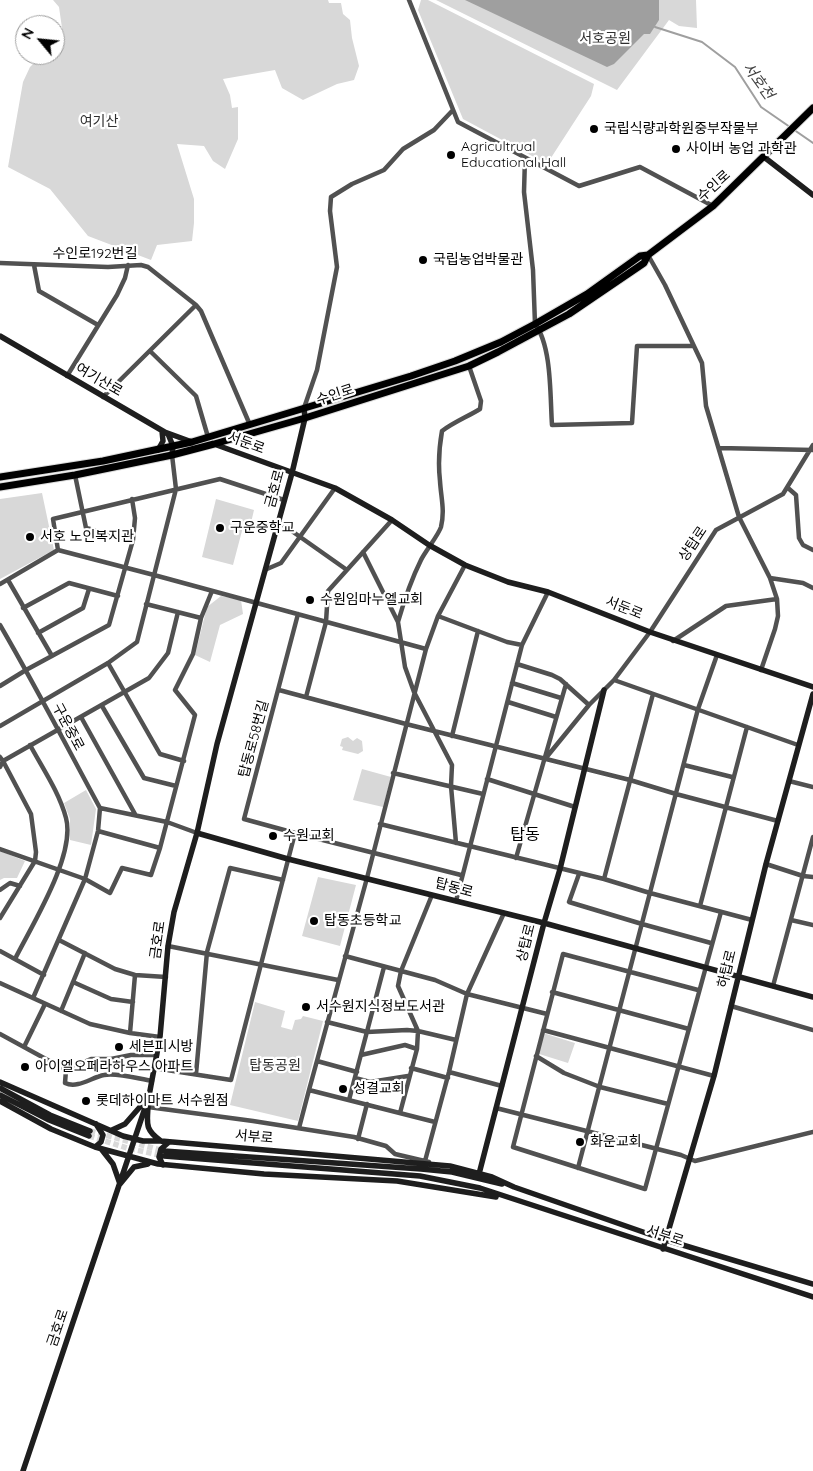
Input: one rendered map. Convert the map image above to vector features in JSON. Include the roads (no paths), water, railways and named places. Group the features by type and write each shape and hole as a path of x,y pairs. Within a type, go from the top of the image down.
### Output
{"main road":[{"name":"수인로","path":"0,486 75,475 172,455 305,418 469,366 569,314 644,263 648,255 712,206 811,110"},
{"name":"수인로","path":"0,477 103,461 192,442 455,360 501,342 535,324 587,294 640,256 648,255"}],"street":[{"path":"409,0 458,122 578,186 640,167 712,206"},
{"path":"304,408 317,370 337,267 330,211 331,197 352,184 384,170 403,149 434,130 453,110"},
{"path":"764,157 813,195"},
{"path":"525,158 524,192 533,270 535,324 540,330 545,344 552,425 632,423 637,346 694,346"},
{"path":"648,255 665,285 702,364 706,406 739,517 770,578 777,598 778,616 761,670"},
{"name":"수인로192번길","path":"0,263 108,267 141,265 148,267 201,311 250,424"},
{"path":"34,265 39,291 98,326"},
{"path":"67,376 117,295 126,278 128,265"},
{"path":"103,397 196,305"},
{"name":"여기산로","path":"0,336 168,434 173,446"},
{"path":"150,351 196,396 208,437"},
{"path":"398,622 417,568 429,545 441,530 444,508 438,460 442,431 452,423 480,409 481,401 469,366"},
{"name":"금호로","path":"23,1471 149,1096 160,1037 168,946 174,912 197,833 217,744 267,569 292,473 305,418 304,408"},
{"path":"158,450 163,441 162,431 192,442"},
{"name":"서둔로","path":"214,444 335,488 392,520 429,545 465,565 508,582 548,592 673,641 813,687"},
{"path":"0,726 108,663 137,642 176,489 172,455 173,446"},
{"path":"719,448 812,448"},
{"name":"상탑로","path":"479,1174 586,770 604,690 614,680 650,632 716,530 783,494 812,448"},
{"path":"75,475 86,528 132,540"},
{"path":"58,550 53,519 220,479 284,500"},
{"path":"267,569 281,563 335,488"},
{"path":"788,488 796,495 799,538 803,545 813,550"},
{"path":"0,685 109,625 132,540 135,518 132,499"},
{"path":"306,698 326,622 328,591 392,520"},
{"path":"279,522 347,570"},
{"path":"0,584 58,550 426,649"},
{"path":"363,552 398,622 405,667 414,692 452,766 451,786 456,843"},
{"path":"299,1128 426,649 438,616 465,565"},
{"path":"770,578 803,583 813,588"},
{"path":"8,580 52,656"},
{"path":"23,608 69,584 118,596"},
{"path":"38,633 83,608 89,589"},
{"path":"0,849 85,880 110,893 122,868 151,875 184,761 195,715 175,690 193,654 201,618 212,591"},
{"path":"456,901 461,875 522,645 548,592"},
{"path":"673,641 726,606 777,598"},
{"path":"146,604 201,618"},
{"path":"0,767 2,759 126,693 149,678 168,653 178,612"},
{"name":"탑동로58번길","path":"298,614 244,819 461,875"},
{"path":"438,616 478,632 522,645"},
{"name":"구운중로","path":"0,626 26,670 100,808"},
{"path":"452,736 478,632"},
{"path":"578,1168 698,710 717,655"},
{"path":"108,663 160,754 184,761"},
{"path":"517,664 554,676 589,705"},
{"path":"614,680 798,745"},
{"path":"512,683 561,698"},
{"path":"516,858 566,684"},
{"path":"279,690 452,736 630,780 725,808 778,821"},
{"path":"544,759 604,690"},
{"path":"604,879 653,694"},
{"name":"하탑로","path":"663,1249 714,1076 766,864 813,694"},
{"path":"508,702 556,717"},
{"path":"102,706 144,778 176,786"},
{"path":"81,717 134,814"},
{"path":"700,906 732,778 747,727"},
{"path":"15,959 60,870 68,840 67,819 60,799 30,745"},
{"path":"0,918 35,861 36,852 31,814 2,759"},
{"path":"684,765 732,778"},
{"path":"393,774 483,794"},
{"path":"487,779 575,806"},
{"path":"789,781 813,788"},
{"path":"33,998 85,880 98,831 100,808 167,822 197,833"},
{"path":"380,824 604,879 752,920"},
{"path":"98,831 160,848"},
{"name":"탑동로","path":"197,833 288,859 544,923 813,997"},
{"path":"154,1068 231,1080 295,833"},
{"path":"773,986 813,836"},
{"path":"766,864 802,876 813,877"},
{"path":"196,1074 207,952 230,868 283,880"},
{"path":"579,874 569,902 711,943"},
{"path":"0,890 10,883 20,886"},
{"path":"400,1114 408,1076 417,1049 418,1031 398,986 401,971 432,895"},
{"path":"698,990 562,954 512,1148 645,1189 704,968 721,912"},
{"path":"425,1161 448,1078 467,994 504,913"},
{"path":"791,920 813,925"},
{"path":"59,940 114,968 135,975 166,977"},
{"path":"168,946 207,952 338,980"},
{"path":"0,951 44,975"},
{"path":"61,1011 85,953"},
{"path":"345,956 435,980 467,994 547,1014"},
{"path":"349,1100 384,967"},
{"path":"130,1033 135,975"},
{"path":"73,982 111,999 133,1002"},
{"path":"0,983 90,1024 130,1033 160,1037"},
{"path":"552,992 689,1029"},
{"path":"24,1047 45,1004"},
{"path":"731,1006 813,1030"},
{"path":"327,1022 367,1032 407,1030 456,1040"},
{"path":"543,1030 714,1076"},
{"path":"0,1034 66,1070 92,1060 131,1055 157,1055"},
{"path":"361,1055 406,1044 417,1049"},
{"path":"536,1056 564,1073 600,1087 668,1104"},
{"path":"316,1061 357,1072"},
{"path":"411,1068 448,1078"},
{"path":"66,1070 65,1083 69,1085 83,1083 106,1074 152,1081"},
{"path":"449,1072 502,1086"},
{"path":"355,1078 370,1082 408,1076"},
{"name":"서부로","path":"0,1082 123,1136 143,1142 161,1141 442,1165"},
{"path":"0,1088 89,1134 49,1120 0,1094"},
{"path":"309,1090 435,1122"},
{"path":"149,1096 147,1120 149,1131 161,1141"},
{"path":"112,1130 125,1124 149,1096"},
{"name":"서부로","path":"0,1102 51,1129 98,1148 160,1164 264,1174 397,1181 510,1199"},
{"path":"358,1139 367,1104"},
{"name":"서부로","path":"148,1107 354,1137 386,1146 395,1154 492,1177 514,1187 666,1240 813,1284"},
{"path":"496,1108 656,1148 695,1161 813,1132"},
{"path":"96,1124 103,1135 98,1148 113,1164 120,1184"},
{"path":"120,1184 134,1167 142,1164 160,1164 158,1157 161,1149 169,1142"},
{"name":"서부로","path":"514,1187 452,1172 421,1169 164,1154 420,1176 480,1188 813,1297"}],"waterway":[{"name":"서호천","path":"655,27 702,42 735,67 761,107 813,143"}],"tunnel":[{"path":"90,1131 164,1151"},
{"path":"89,1136 127,1148 164,1156"}],"place":[{"name":"국립식량과학원중부작물부","path":"594,129"},
{"name":"사이버 농업 과학관","path":"676,149"},
{"name":"Agricultrual Educational Hall","path":"451,155"},
{"name":"국립농업박물관","path":"423,260"},
{"name":"구운중학교","path":"220,528"},
{"name":"서호 노인복지관","path":"30,537"},
{"name":"수원임마누엘교회","path":"310,600"},
{"name":"수원교회","path":"273,836"},
{"name":"탑동초등학교","path":"314,921"},
{"name":"서수원지식정보도서관","path":"306,1007"},
{"name":"세븐피시방","path":"119,1047"},
{"name":"아이엘오페라하우스 아파트","path":"25,1067"},
{"name":"성결교회","path":"343,1089"},
{"name":"롯데하이마트 서수원점","path":"86,1101"},
{"name":"화운교회","path":"580,1142"}],"district":[{"name":"탑동","path":"525,835"}],"park label":[{"name":"서호공원","path":"605,39"},
{"name":"여기산","path":"99,122"},
{"name":"탑동공원","path":"275,1066"}]}
